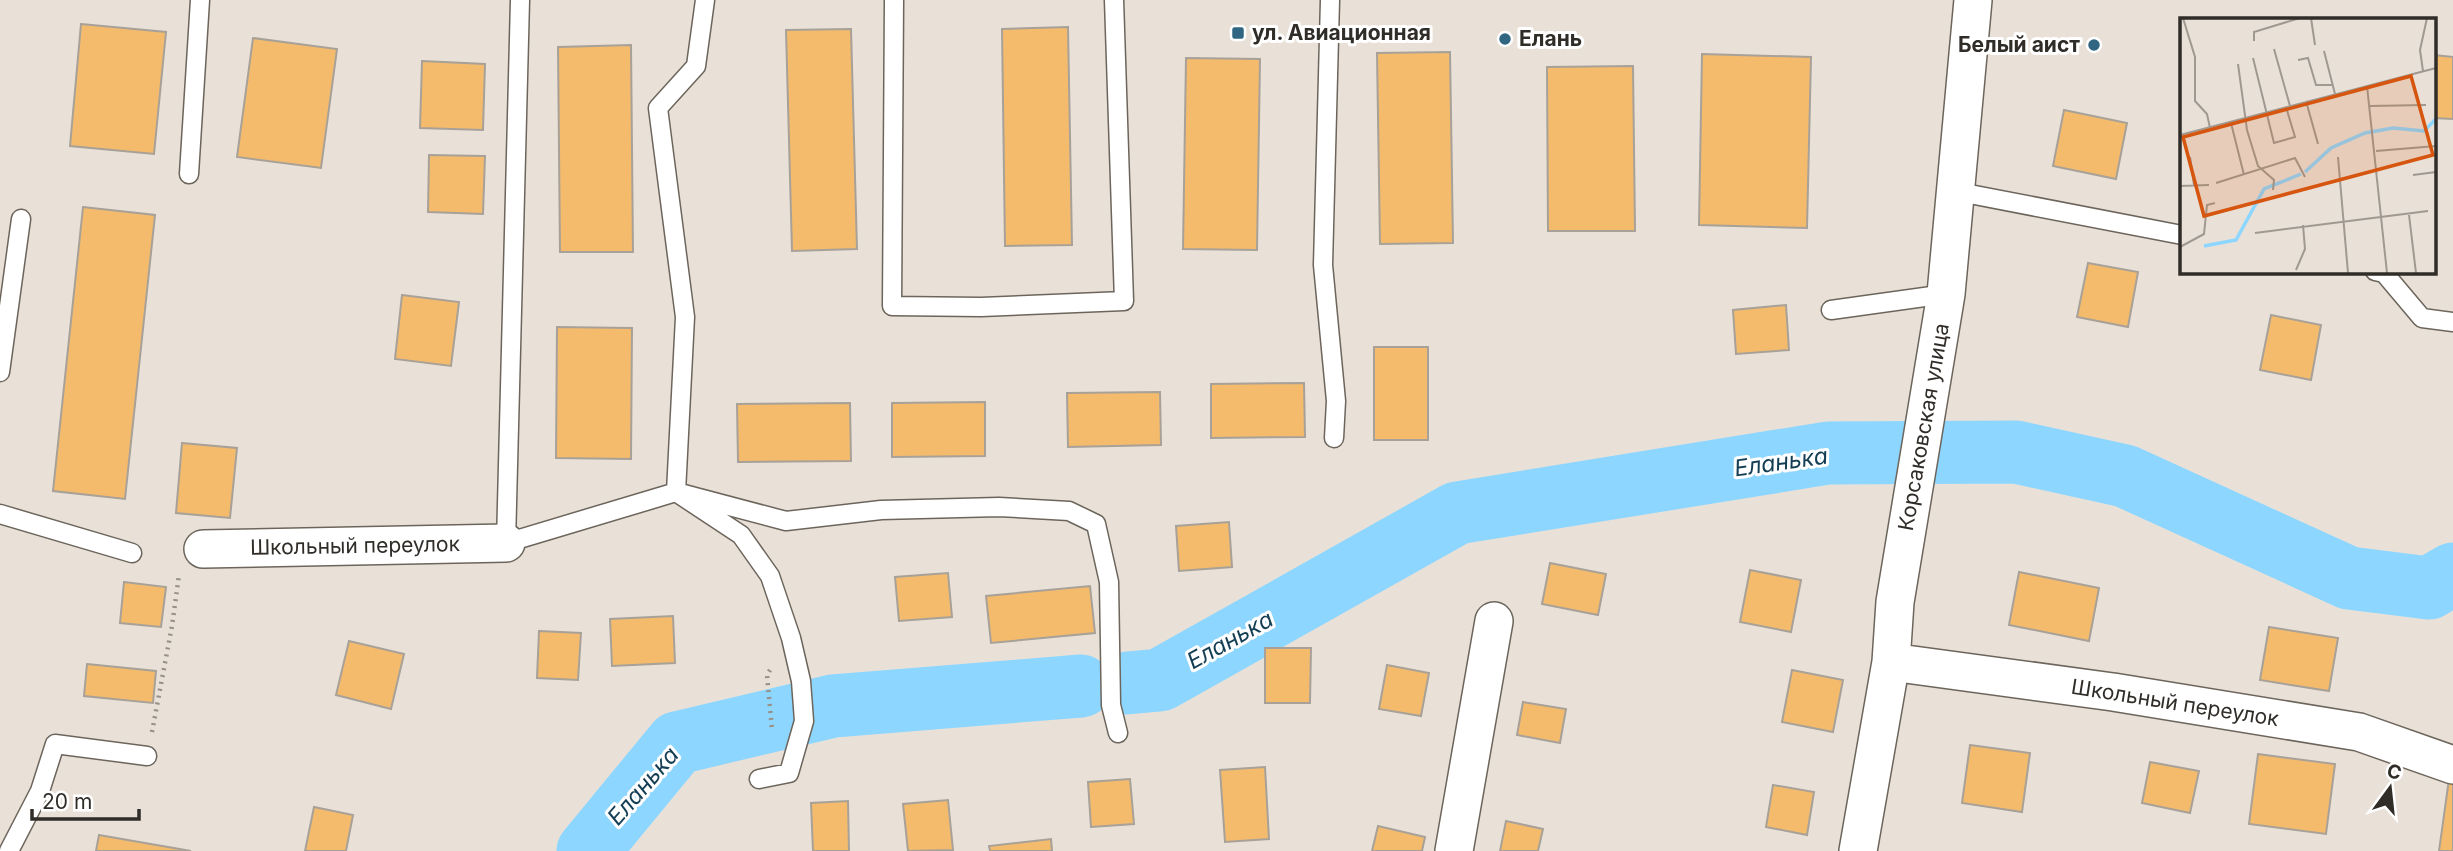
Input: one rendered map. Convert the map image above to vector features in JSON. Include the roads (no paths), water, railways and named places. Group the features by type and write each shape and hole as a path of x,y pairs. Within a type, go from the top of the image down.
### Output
{"street":[{"name":"Корсаковская улица","path":"1858,851 1891,662 1895,602 1940,338 1973,0"},
{"name":"Школьный переулок","path":"203,549 506,542"},
{"path":"1454,851 1494,621"},
{"name":"Школьный переулок","path":"1891,662 2113,692 2359,732 2453,765"}],"lane":[{"path":"189,174 200,0"},
{"path":"520,0 506,542 676,492 786,521 881,510 999,508 1069,511 1096,524 1109,582 1111,705 1118,733"},
{"path":"676,492 685,317 658,108 696,66 705,0"},
{"path":"894,0 892,306 981,307 1124,301 1114,0"},
{"path":"1331,0 1324,265 1336,401 1334,438"},
{"path":"1954,191 2180,235"},
{"path":"0,372 21,219"},
{"path":"2384,273 2422,318 2453,322"},
{"path":"1830,310 1946,293"},
{"path":"676,492 741,535 771,576 791,639 801,681 804,721 789,773 759,779"},
{"path":"0,514 132,553"},
{"path":"9,851 40,791 55,744 147,756"}],"waterway":[{"name":"Еланька","path":"1127,683 1160,680 1457,513 1828,453 2016,452 2125,476 2349,578 2429,588 2453,574"},
{"name":"Еланька","path":"588,851 677,743 833,706 1081,686"}],"place":[{"name":"ул. Авиационная","path":"1238,33"},
{"name":"Елань","path":"1505,39"},
{"name":"Белый аист","path":"2094,45"}]}
